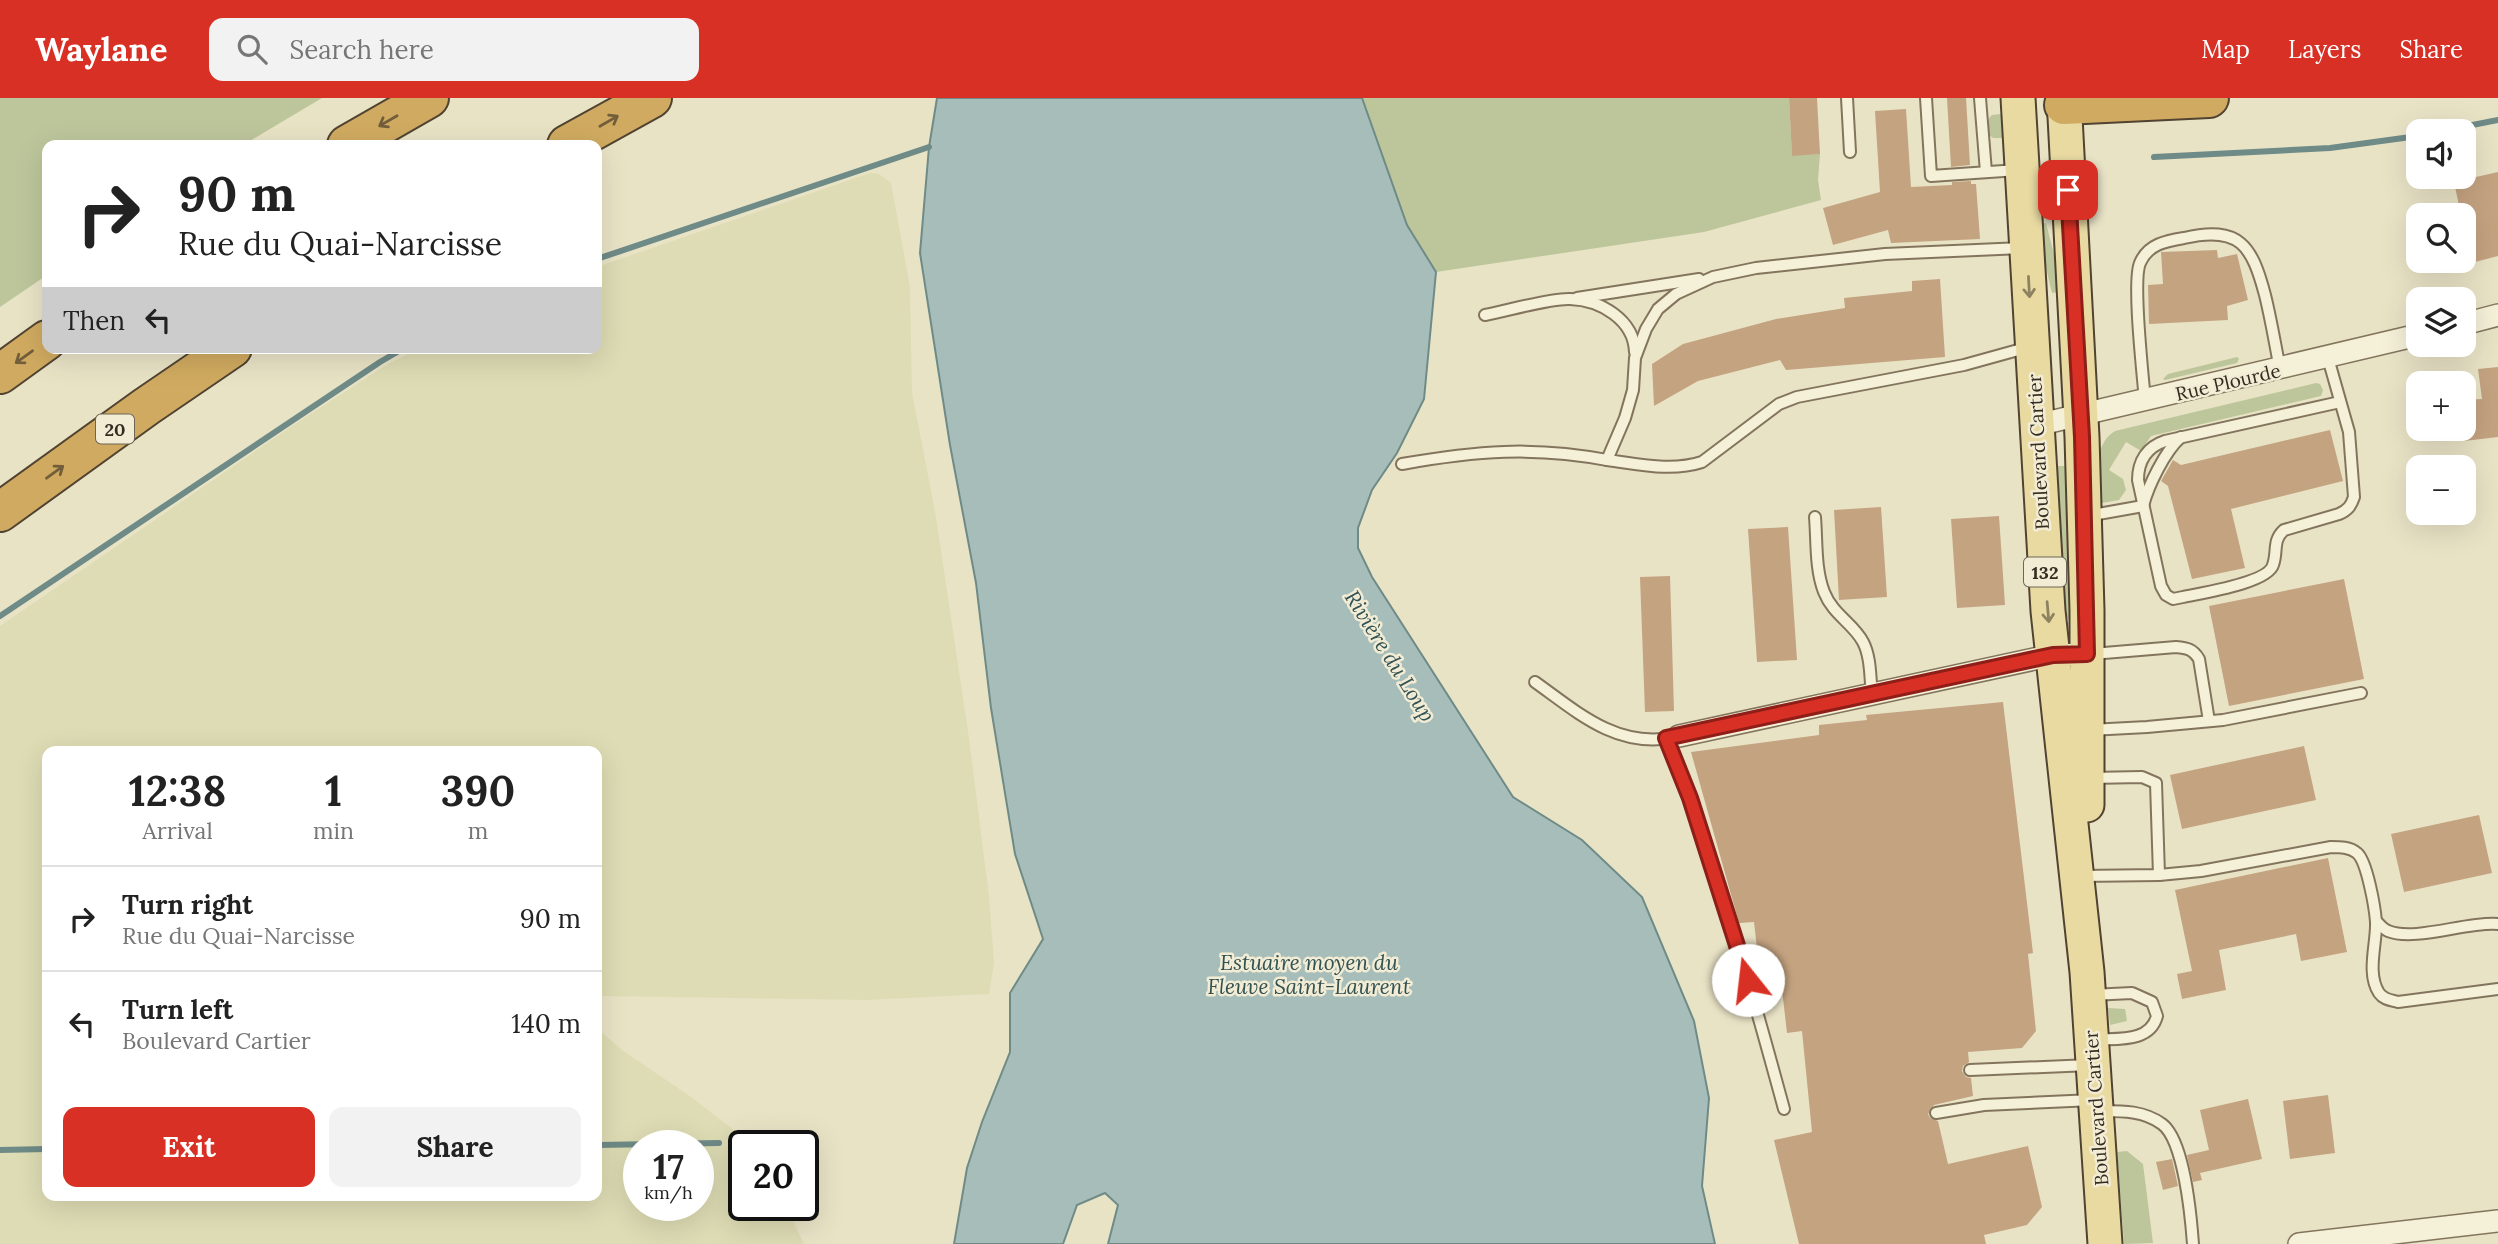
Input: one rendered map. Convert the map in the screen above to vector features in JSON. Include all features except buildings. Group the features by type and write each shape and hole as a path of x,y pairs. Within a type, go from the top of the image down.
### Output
{"highway":[{"path":"356,140 429,98"},
{"path":"576,140 652,98"},
{"path":"2064,101 2209,98"},
{"path":"0,374 42,344"},
{"name":"20","path":"0,512 223,354"}],"main road":[{"path":"2018,102 2064,101"},
{"name":"Boulevard Cartier","path":"2064,101 2081,416 2087,654 2074,730"},
{"name":"Boulevard Cartier","path":"2018,102 2053,655 2074,730 2105,1244"}],"street":[{"path":"2476,321 2498,315"},
{"name":"Rue Plourde","path":"2037,425 2406,338"},
{"path":"1672,737 2053,655 2087,654"},
{"path":"2299,1244 2498,1221"}],"lane":[{"path":"1847,98 1850,152"},
{"path":"1926,98 1931,176 2021,170"},
{"path":"1980,98 1986,172"},
{"path":"2145,401 2138,270 2149,250 2160,243 2210,234 2235,240 2250,251 2259,272 2280,369"},
{"path":"1485,315 1756,268 1842,258 2026,248"},
{"path":"1635,358 1646,329 1658,309 1676,294 1713,277"},
{"path":"1570,299 1600,306 1627,324 1634,339 1633,390 1625,418 1607,460"},
{"path":"1402,464 1462,454 1530,451 1566,452 1658,467 1687,467 1702,462 1779,404 1797,397 1964,365 2032,346"},
{"path":"2328,358 2349,432 2354,497 2352,504 2339,514 2284,530 2274,544 2274,564 2264,575 2254,580 2173,599 2166,595 2161,586 2138,480 2140,464 2155,444 2340,402"},
{"path":"2143,506 2159,470 2181,437"},
{"path":"2084,516 2143,506"},
{"path":"1815,517 1823,590 1831,606 1862,639 1867,650 1872,695"},
{"path":"2087,654 2176,647 2195,652 2199,659 2209,721"},
{"path":"1535,682 1587,719 1615,734 1637,740 1672,737 1736,939 1784,1109"},
{"path":"2074,730 2209,721 2361,693"},
{"path":"2077,779 2142,777 2156,783 2159,875"},
{"path":"2082,876 2159,875 2201,871 2331,847 2342,848 2359,855 2364,864 2376,921 2373,954 2378,992 2386,999 2399,1002 2498,989"},
{"path":"2376,921 2385,930 2393,933 2498,924"},
{"path":"1970,1070 2092,1053 2141,1035 2152,1028 2157,1016 2152,1002 2138,994 2088,984"},
{"path":"1936,1113 1984,1105 2096,1106 2128,1111 2162,1124 2177,1144 2191,1211 2193,1244"}],"shaded area":[{"path":"870,173 879,174 891,183 910,287 912,392 936,517 989,896 994,963 989,994 867,1000 602,996 602,746 42,746 42,1201 602,1201 602,1032 622,1050 734,1130 728,1130 728,1221 793,1221 804,1244 0,1244 0,626 295,424 407,354 602,354 602,265"}],"green space":[{"path":"0,98 322,98 251,140 42,140 42,278 0,307"},
{"path":"1108,98 1789,98 1792,155 1820,154 1818,180 1821,200 1704,232 1436,272 1424,399 1397,453 1372,490 1358,528 1358,548 1372,577 1453,702 1463,751"},
{"path":"2001,114 2003,138 1993,138 1989,135 1989,118"},
{"path":"2046,223 2055,258 2058,292 2052,293 2042,251 2040,224"},
{"path":"2237,357 2237,363 2163,379 2168,374"},
{"path":"2320,384 2323,390 2321,396 2151,436 2141,451 2126,442 2109,470 2123,479 2126,490 2119,500 2102,503 2099,454 2102,445 2115,431"},
{"path":"2057,466 2068,466 2073,618 2063,619"},
{"path":"2108,1008 2125,1009 2127,1021 2110,1025"},
{"path":"2127,1151 2143,1164 2153,1243 2124,1244 2117,1152"}],"water":[{"name":"Estuaire moyen du Fleuve Saint-Laurent","path":"937,98 1362,98 1407,225 1436,272 1424,399 1397,453 1372,490 1358,528 1358,548 1372,577 1513,797 1582,840 1642,897 1694,1021 1709,1098 1702,1186 1715,1244 1108,1244 1118,1205 1105,1193 1077,1205 1063,1244 954,1244 967,1168 1010,1052 1010,993 1043,939 1015,854 991,708 976,583 950,445 920,253 929,147"}],"waterway":[{"path":"2476,124 2498,120"},
{"path":"2154,157 2330,148 2406,138"},
{"path":"602,257 929,147"},
{"path":"0,616 394,354"},
{"path":"602,1145 719,1143"},
{"path":"0,1150 42,1149"}],"route":[{"path":"1748,980 1690,798 1666,738 2053,655 2087,654 2082,437 2068,190"}],"water label":[{"name":"Rivière du Loup","path":"1390,656"}]}
